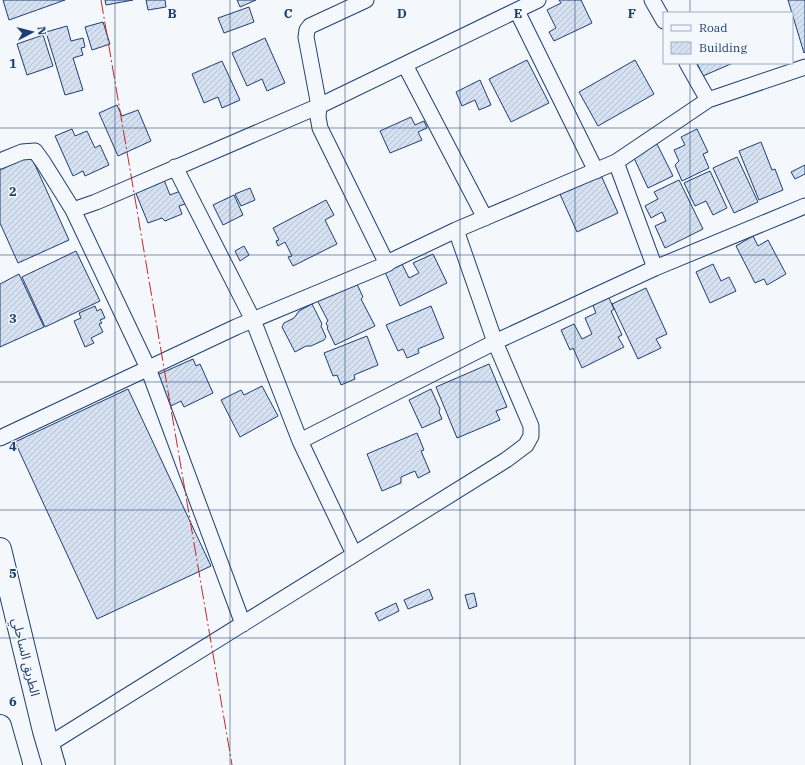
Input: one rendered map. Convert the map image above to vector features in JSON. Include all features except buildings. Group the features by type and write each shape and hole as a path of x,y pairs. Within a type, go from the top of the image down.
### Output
{"highway":[{"name":"الطريق الساحلي","path":"0,549 51,755"},
{"path":"0,726 11,765"}],"street":[{"path":"366,0 310,26 307,30 306,37 319,106 318,117 320,128 387,264"},
{"path":"73,210 96,202 319,106 538,0"},
{"path":"652,0 663,19"},
{"path":"517,10 596,171"},
{"path":"688,64 708,100"},
{"path":"405,65 486,218"},
{"path":"0,438 254,320 387,264 456,230 616,162 708,100 805,67"},
{"path":"0,161 22,152 35,152 43,162 73,210 148,368 243,624"},
{"path":"616,162 655,268"},
{"path":"175,167 254,320 300,441 354,554"},
{"path":"300,441 495,342 655,268 805,206"},
{"path":"51,755 243,624 506,460 526,446 531,436 531,426 495,342 456,230"}],"power":[{"path":"101,0 232,765"}]}
